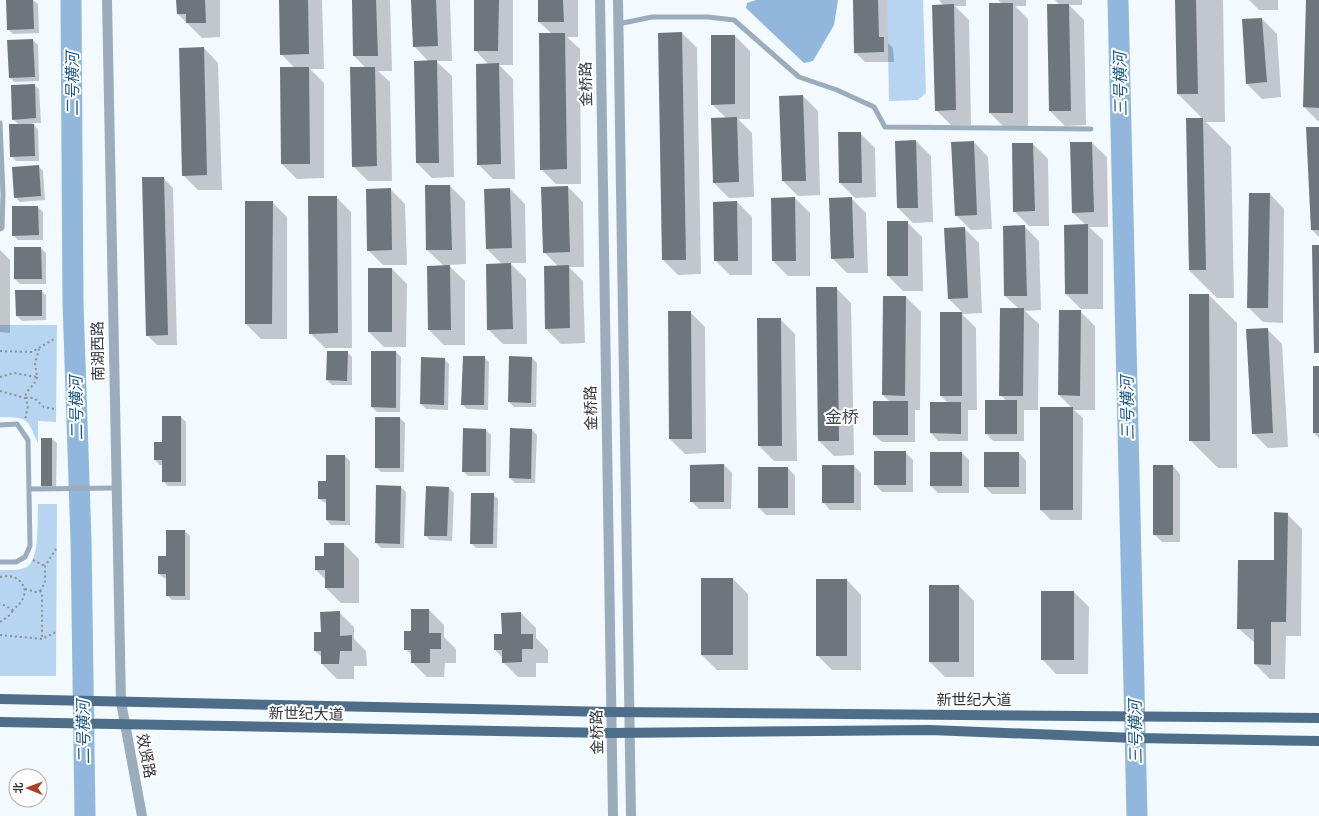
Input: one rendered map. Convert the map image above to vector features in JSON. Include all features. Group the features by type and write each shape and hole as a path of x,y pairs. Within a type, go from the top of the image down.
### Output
{"main road":[{"name":"新世纪大道","path":"0,699 629,713 1319,718"},
{"name":"新世纪大道","path":"0,722 612,733 930,730 1135,738 1319,741"}],"street":[{"name":"南湖西路","path":"107,0 115,488 121,702"},
{"name":"金桥路","path":"600,0 613,816"},
{"path":"618,0 631,816"},
{"name":"效贤路","path":"121,702 142,816"}],"lane":[{"path":"618,24 652,17 708,17 734,20 799,77 837,90 874,107 885,127 1091,129"},
{"path":"0,124 3,194 2,228 0,229"},
{"path":"0,425 17,424 28,440 30,489 30,546 25,557 16,562 0,562"},
{"path":"30,489 115,488"}],"path":[{"path":"0,351 19,351 23,353 39,349 56,338"},
{"path":"25,420 28,406 25,398 26,393 35,383 37,377 35,364 39,349"},
{"path":"0,377 14,373 37,377"},
{"path":"0,391 25,398 34,398 44,407 56,409"},
{"path":"40,591 44,584 45,566 56,549"},
{"path":"32,560 45,566"},
{"path":"0,577 16,577 21,581 25,589 22,601 0,622"},
{"path":"25,589 36,592 40,591"},
{"path":"40,591 42,594 42,639"},
{"path":"0,603 13,610"},
{"path":"0,635 42,639 56,632"}],"shaded area":[{"path":"756,0 838,0 834,25 813,61 804,63 746,8 747,3"},
{"path":"887,0 923,0 926,93 918,100 889,101"},
{"path":"0,325 57,325 56,422 38,421 38,443 31,428 25,421 16,418 0,417"},
{"path":"38,504 57,504 56,676 0,676 0,570 22,569 28,566 32,561 36,546 38,527"}],"building":[{"path":"6,0 33,0 34,29 7,30"},
{"path":"176,0 205,0 206,23 186,23 186,14 177,14"},
{"path":"279,0 308,0 309,54 280,55"},
{"path":"352,0 376,0 378,56 353,56"},
{"path":"411,0 436,0 438,46 413,47"},
{"path":"474,0 499,0 498,51 474,51"},
{"path":"538,0 563,0 564,22 538,22"},
{"path":"853,0 878,0 879,37 884,37 884,52 854,53"},
{"path":"1175,0 1196,0 1198,94 1177,94"},
{"path":"1306,0 1319,0 1319,108 1303,107"},
{"path":"989,3 1013,3 1013,113 989,113"},
{"path":"954,4 956,110 935,111 932,5"},
{"path":"1047,4 1069,4 1071,111 1049,111"},
{"path":"1262,18 1267,82 1246,84 1242,19"},
{"path":"682,32 686,260 662,260 658,33"},
{"path":"539,33 565,33 567,169 540,170"},
{"path":"711,35 735,35 735,104 711,105"},
{"path":"33,39 35,77 9,78 7,40"},
{"path":"204,47 207,175 182,176 179,48"},
{"path":"437,60 439,163 416,163 414,61"},
{"path":"499,63 501,164 477,165 476,64"},
{"path":"280,67 309,67 310,164 281,164"},
{"path":"350,67 375,67 377,166 352,167"},
{"path":"35,84 36,118 12,120 11,85"},
{"path":"803,95 806,181 782,181 779,96"},
{"path":"737,117 739,182 713,183 711,118"},
{"path":"1186,118 1203,118 1206,270 1189,270"},
{"path":"9,124 34,124 35,156 10,157"},
{"path":"1306,127 1319,127 1319,230 1311,230"},
{"path":"838,132 861,132 862,183 839,183"},
{"path":"916,140 918,208 897,208 895,141"},
{"path":"974,141 977,215 955,216 951,142"},
{"path":"1070,142 1092,142 1094,212 1072,213"},
{"path":"1012,143 1033,143 1035,211 1013,212"},
{"path":"39,165 41,196 14,198 12,167"},
{"path":"142,177 164,177 168,335 146,336"},
{"path":"425,185 450,185 452,250 426,250"},
{"path":"568,186 570,252 543,253 541,187"},
{"path":"391,188 392,250 367,251 366,189"},
{"path":"510,188 512,248 486,249 484,189"},
{"path":"1249,193 1270,193 1268,308 1247,308"},
{"path":"308,196 337,196 338,333 309,334"},
{"path":"795,197 796,261 772,261 771,198"},
{"path":"852,197 854,258 831,259 829,198"},
{"path":"245,201 273,201 272,324 245,324"},
{"path":"737,201 738,261 714,261 713,202"},
{"path":"12,206 38,206 39,235 12,236"},
{"path":"887,221 908,221 908,276 887,276"},
{"path":"1088,224 1088,294 1065,294 1064,225"},
{"path":"1025,225 1027,296 1004,296 1003,226"},
{"path":"965,227 968,298 948,299 944,228"},
{"path":"1312,245 1319,245 1319,353 1314,353"},
{"path":"14,247 41,247 42,279 14,279"},
{"path":"511,263 513,329 487,330 486,264"},
{"path":"450,265 451,330 428,330 427,266"},
{"path":"569,265 570,328 545,329 544,266"},
{"path":"368,268 392,268 392,332 368,332"},
{"path":"816,287 837,287 839,441 818,441"},
{"path":"15,290 42,290 42,316 16,316"},
{"path":"1189,294 1209,294 1210,441 1189,441"},
{"path":"883,296 906,296 905,396 882,395"},
{"path":"1000,308 1024,308 1023,396 999,396"},
{"path":"1059,310 1081,310 1080,396 1058,395"},
{"path":"668,311 691,311 692,439 669,439"},
{"path":"940,312 962,312 962,396 940,396"},
{"path":"757,318 781,318 782,446 758,446"},
{"path":"1268,328 1273,433 1252,434 1246,329"},
{"path":"327,351 348,351 347,381 326,380"},
{"path":"371,351 396,351 396,408 371,407"},
{"path":"463,356 485,356 484,405 461,405"},
{"path":"509,356 532,357 531,403 508,402"},
{"path":"421,357 445,358 444,405 420,404"},
{"path":"1313,366 1319,366 1319,433 1313,433"},
{"path":"985,400 1017,400 1017,434 985,434"},
{"path":"873,401 908,401 908,435 873,435"},
{"path":"930,402 961,402 961,434 930,433"},
{"path":"1040,407 1073,407 1073,510 1040,510"},
{"path":"162,416 181,416 181,482 162,482 162,460 154,460 154,442 162,442"},
{"path":"375,417 400,417 400,468 375,468"},
{"path":"463,428 486,429 486,472 462,472"},
{"path":"510,428 532,429 531,479 509,478"},
{"path":"41,438 52,438 52,486 41,486"},
{"path":"874,451 906,451 906,485 874,485"},
{"path":"930,452 962,452 962,486 930,486"},
{"path":"984,452 1019,452 1019,487 984,487"},
{"path":"326,455 345,455 345,521 326,520 326,499 318,499 318,481 326,481"},
{"path":"724,464 724,502 690,502 690,465"},
{"path":"822,465 854,465 854,503 822,503"},
{"path":"1153,465 1173,465 1173,535 1153,535"},
{"path":"758,467 788,467 788,508 758,508"},
{"path":"376,485 401,486 400,544 375,543"},
{"path":"426,486 449,487 447,536 424,536"},
{"path":"471,493 494,493 493,544 470,544"},
{"path":"1274,512 1288,513 1286,622 1271,622 1271,665 1254,664 1254,629 1237,629 1238,560 1274,560"},
{"path":"166,530 185,530 185,596 166,596 166,574 158,574 158,556 166,556"},
{"path":"324,543 344,543 344,588 325,588 325,570 315,570 315,556 324,556"},
{"path":"701,578 733,578 733,655 701,655"},
{"path":"816,579 847,579 847,656 816,656"},
{"path":"929,585 959,585 959,662 929,662"},
{"path":"1041,591 1074,591 1074,660 1041,660"},
{"path":"411,609 429,609 429,633 441,633 441,649 430,649 430,663 411,663 411,650 404,650 404,631 411,631"},
{"path":"340,611 340,636 352,635 352,651 340,651 339,664 321,664 321,651 314,651 314,632 321,632 320,612"},
{"path":"521,612 521,634 533,634 533,649 522,649 522,662 502,663 502,650 494,650 494,634 502,634 501,613"}],"waterway":[{"name":"二号横河","path":"71,0 73,303 81,540 85,816"},
{"name":"三号横河","path":"1118,0 1137,816"}],"district":[{"name":"金桥","path":"842,417"}]}
